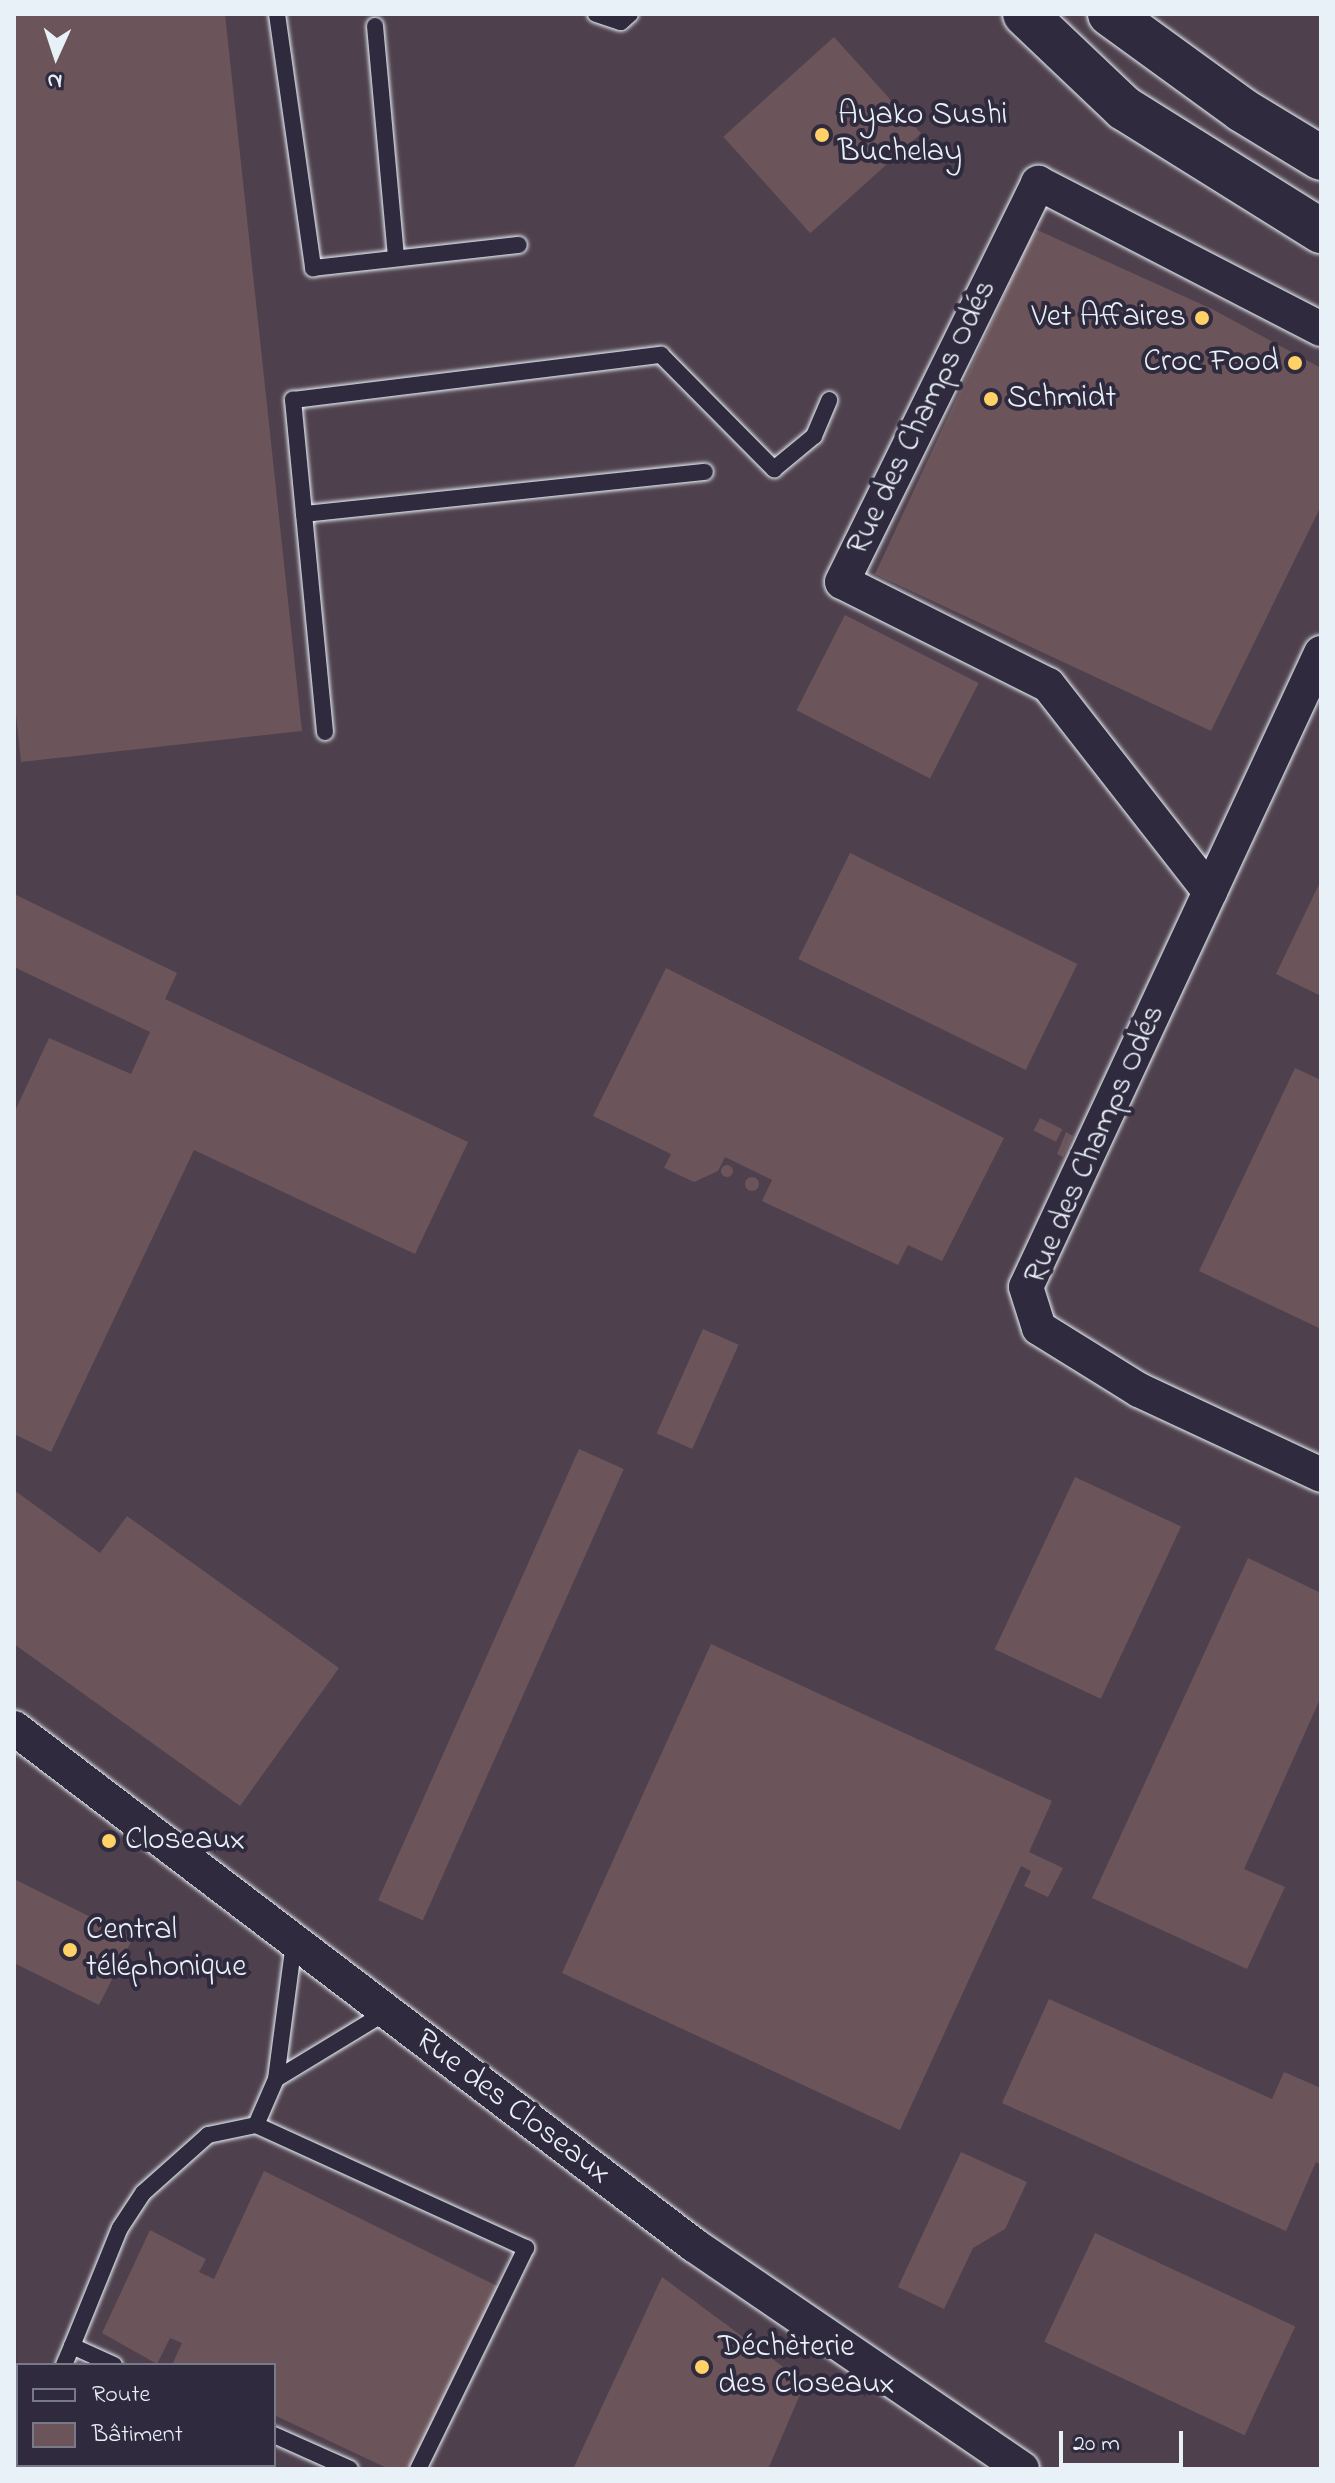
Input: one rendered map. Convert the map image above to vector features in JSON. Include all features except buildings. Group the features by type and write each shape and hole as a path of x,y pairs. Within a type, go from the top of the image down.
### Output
{"main road":[{"path":"1025,14 1124,108 1321,231"},
{"path":"1110,14 1242,110 1321,158"}],"street":[{"name":"Rue des Champs Odés","path":"1210,892 1048,685 842,582 1038,183 1321,329"},
{"name":"Rue des Champs Odés","path":"1321,653 1026,1287 1039,1328 1139,1390 1321,1475"},
{"name":"Rue des Closeaux","path":"14,1728 694,2245 1022,2469"}],"lane":[{"path":"277,14 313,268 519,245"},
{"path":"596,14 621,22 630,14"},
{"path":"375,26 396,258"},
{"path":"325,732 293,400 661,355 774,469 814,436 829,400"},
{"path":"304,514 705,472"},
{"path":"256,2125 276,2079 294,1943"},
{"path":"276,2079 386,2012"},
{"path":"65,2363 120,2228 143,2193 208,2135 256,2125 526,2248 418,2469"},
{"path":"72,2346 110,2363"},
{"path":"276,2436 350,2469"}],"shaded area":[{"path":"14,14 1321,14 1321,2469 14,2469"}],"place":[{"name":"Ayako Sushi Buchelay","path":"822,135"},
{"name":"Vet Affaires","path":"1202,318"},
{"name":"Croc Food","path":"1295,363"},
{"name":"Schmidt","path":"991,399"},
{"name":"Closeaux","path":"109,1841"},
{"name":"Central téléphonique","path":"70,1950"},
{"name":"Déchèterie des Closeaux","path":"702,2367"}]}
